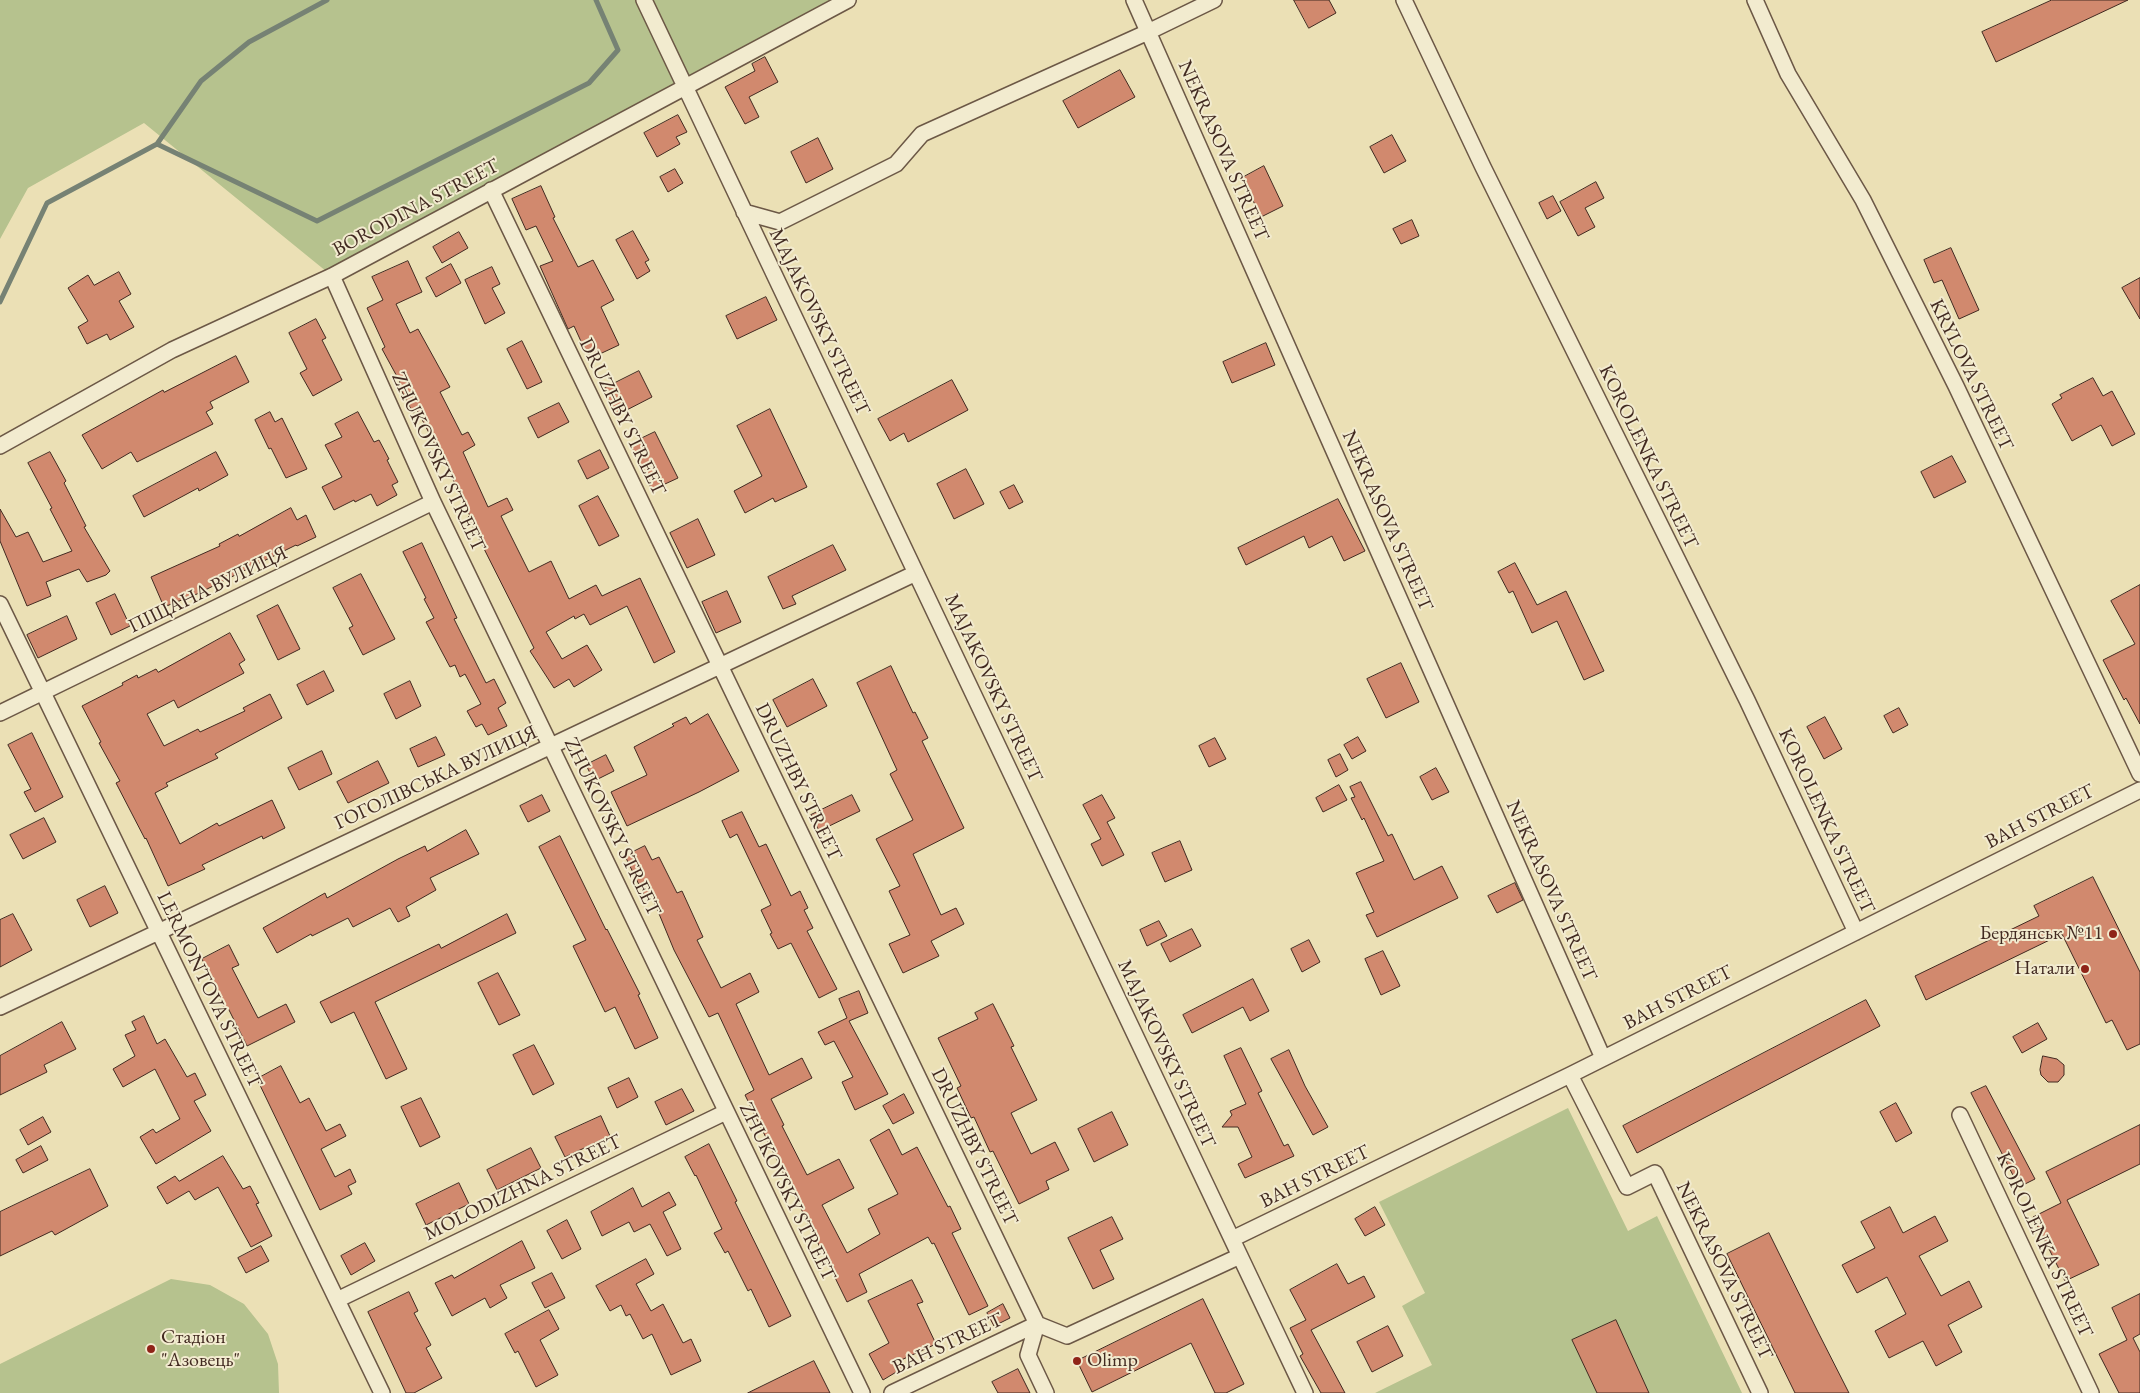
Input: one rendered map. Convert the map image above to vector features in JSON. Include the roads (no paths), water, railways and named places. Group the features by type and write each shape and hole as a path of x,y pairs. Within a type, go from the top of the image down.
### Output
{"street":[{"name":"MAJAKOVSKY STREET","path":"644,0 1305,1393"},
{"name":"BORODINA STREET","path":"0,446 172,350 332,276 848,0"},
{"name":"NEKRASOVA STREET","path":"1134,0 1603,1058"},
{"path":"744,212 780,222 896,164 922,134 1148,32 1214,0"},
{"name":"KOROLENKA STREET","path":"1404,0 1483,167 1747,700 1856,932"},
{"name":"KRYLOVA STREET","path":"1755,0 1788,74 1863,200 1956,386 2140,774"},
{"name":"DRUZHBY STREET","path":"491,190 1037,1324"},
{"name":"ZHUKOVSKY STREET","path":"332,276 433,502 862,1393"},
{"name":"ПІЩАНА ВУЛИЦЯ","path":"0,713 433,502"},
{"name":"ГОГОЛІВСЬКА ВУЛИЦЯ","path":"0,1007 916,573"},
{"name":"LERMONTOVA STREET","path":"0,604 382,1393"},
{"name":"BAH STREET","path":"1232,1239 1570,1075 2140,790"},
{"name":"NEKRASOVA STREET","path":"1570,1075 1627,1187 1655,1173 1760,1393"},
{"name":"MOLODIZHNA STREET","path":"337,1300 726,1112"},
{"name":"KOROLENKA STREET","path":"1960,1115 2091,1393"},
{"path":"1046,1393 1028,1355 1037,1324 1067,1336 1240,1256"},
{"name":"BAH STREET","path":"892,1393 1037,1324"}],"waterway":[{"path":"157,144 201,81 249,42 327,0"},
{"path":"0,302 47,203 157,144 317,221 589,83 618,50 596,0"}],"place":[{"name":"Бердянськ №11","path":"2113,934"},
{"name":"Натали","path":"2085,969"},
{"name":"Стадіон \"Азовець\"","path":"151,1349"},
{"name":"Olimp","path":"1077,1361"}]}
